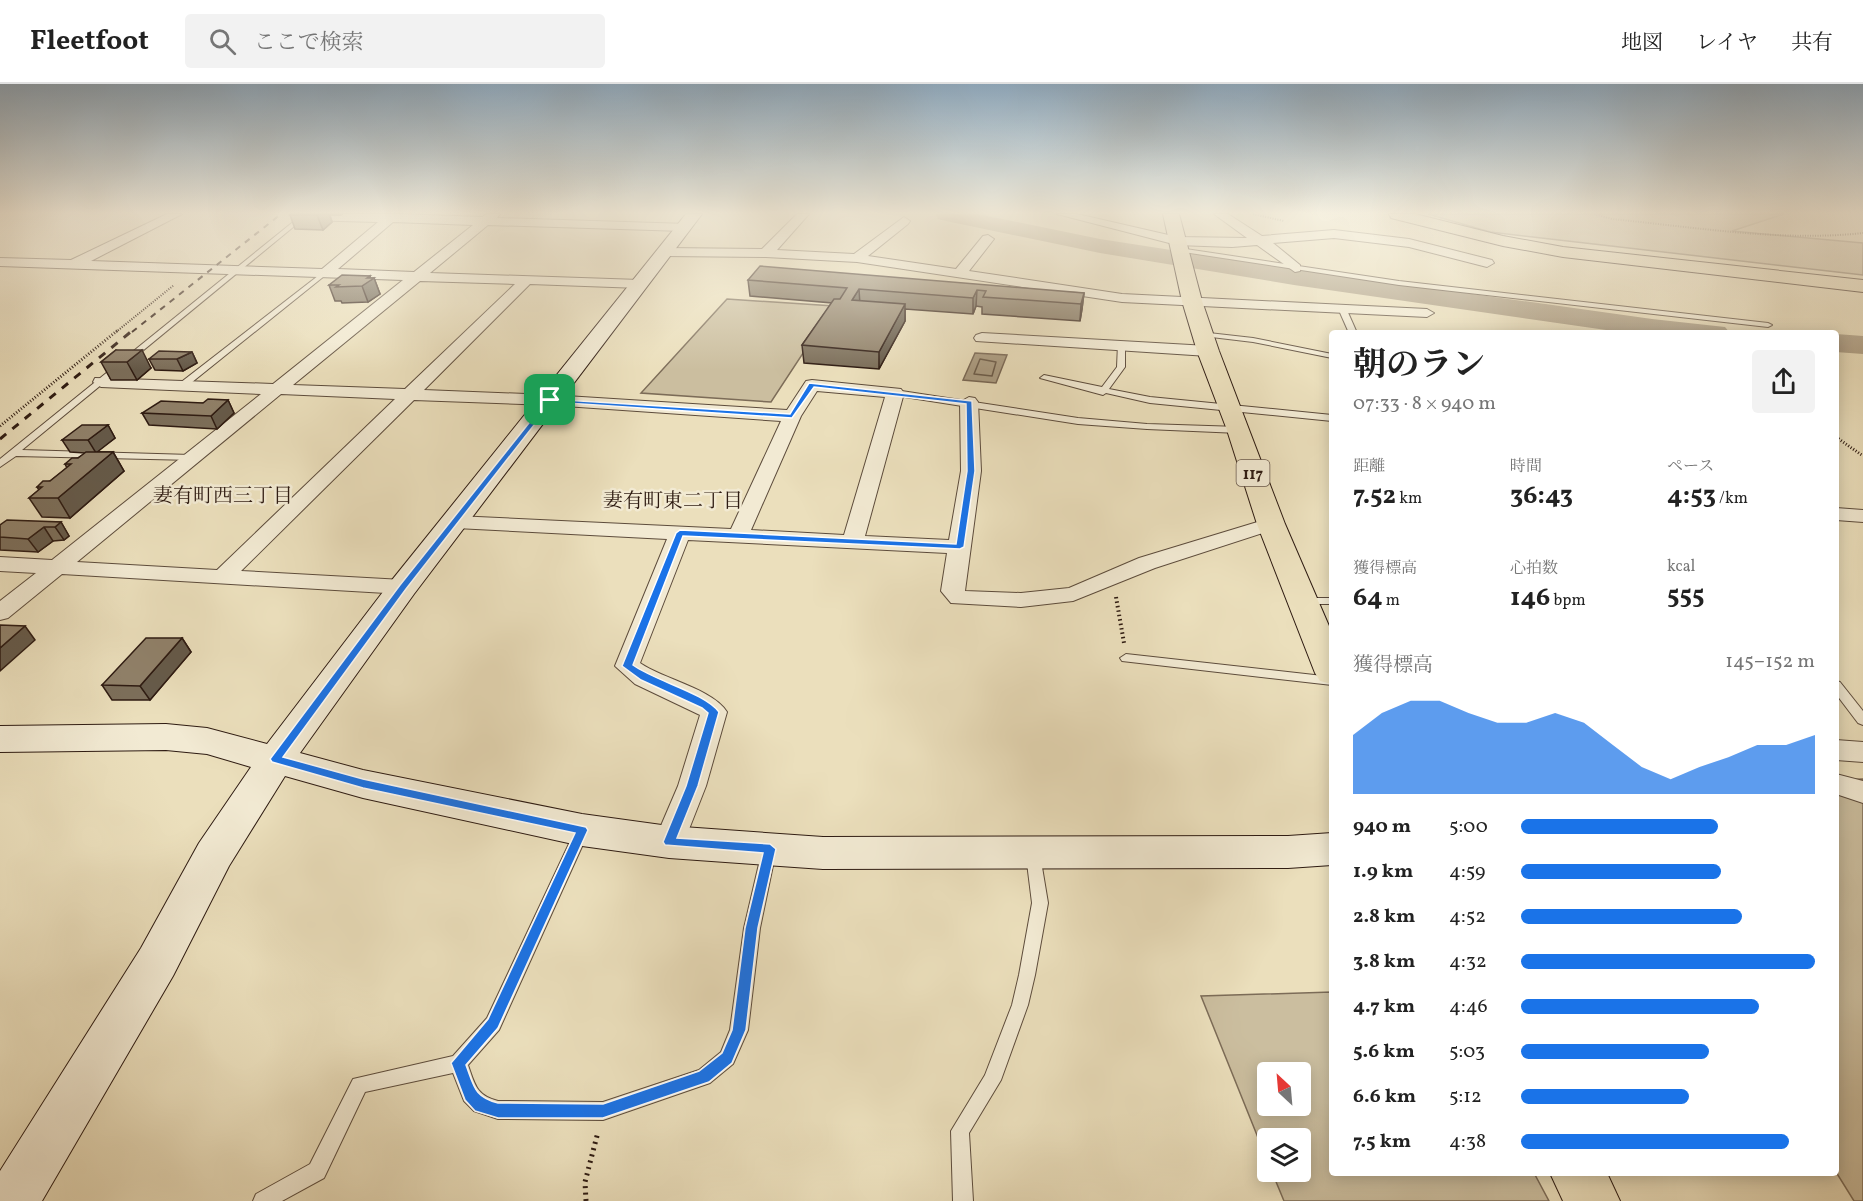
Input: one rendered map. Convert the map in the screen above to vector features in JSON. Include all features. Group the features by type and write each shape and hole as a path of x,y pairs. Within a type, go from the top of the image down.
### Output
{"highway":[{"name":"117","path":"1183,266 1205,342 1271,524 1329,665"},
{"path":"1688,266 1863,286"},
{"path":"1579,1176 1593,1201"}],"street":[{"path":"98,266 640,284"},
{"path":"325,273 333,266"},
{"path":"0,613 431,266"},
{"path":"12,1201 157,962 214,855 276,759 403,587 654,266"},
{"path":"917,266 1122,298 1427,313"},
{"path":"961,272 966,266"},
{"path":"223,576 527,280"},
{"path":"982,338 1121,346 1205,342"},
{"path":"101,382 550,400 792,416"},
{"path":"738,536 792,416 812,385 895,393 853,541"},
{"path":"969,402 971,471 952,591 959,598 1021,600 1073,594 1147,563 1271,524"},
{"path":"1839,514 1863,516"},
{"path":"456,522 960,547"},
{"path":"669,842 692,786 714,712 705,705 644,678 627,666 680,533"},
{"path":"0,564 403,587"},
{"path":"0,739 166,737 207,741 363,784 582,830 669,842 823,853 1033,854 1288,852 1329,849"},
{"path":"1839,750 1863,752"},
{"path":"1839,785 1863,792"}],"lane":[{"path":"0,464 242,266"},
{"path":"1281,266 1768,325"},
{"path":"183,385 325,273"},
{"path":"1342,308 1352,330"},
{"path":"1205,342 1252,340 1329,355"},
{"path":"1103,392 1121,367 1121,346"},
{"path":"1044,378 1235,420"},
{"path":"895,393 969,402 1067,419 1141,426 1235,420 1329,418"},
{"path":"14,453 191,458"},
{"path":"1305,602 1329,601"},
{"path":"1126,658 1329,681"},
{"path":"1839,689 1863,720"},
{"path":"263,1201 317,1171 359,1085 458,1063 493,1024 582,830"},
{"path":"458,1063 470,1095 480,1105 498,1110 603,1111 704,1077 727,1058 739,1030 752,928 770,849"},
{"path":"963,1201 960,1131 992,1080 1020,1005 1027,975 1040,903 1033,854"}],"path":[{"path":"0,426 193,270"},
{"path":"1839,439 1863,456"},
{"path":"1111,579 1114,584 1126,658"},
{"path":"586,1201 585,1182 603,1111"}],"shaded area":[{"path":"1786,266 1863,266 1863,275"},
{"path":"727,299 834,306 771,402 641,393"},
{"path":"1863,779 1863,1201 1854,1201 1838,1176 1839,780"},
{"path":"1329,992 1329,1176 1536,1176 1549,1201 1284,1201 1276,1182 1311,1182 1311,1128 1257,1128 1257,1135 1201,996"}],"water":[{"path":"975,353 1007,355 996,383 963,380"}],"building":[{"path":"762,266 1084,293 1081,304 983,297 986,291 977,290 973,298 859,289 852,300 905,304 879,352 802,345 834,299 840,299 847,288 748,280"},
{"path":"342,275 374,278 362,286 329,285"},
{"path":"116,350 142,350 127,362 101,362"},
{"path":"159,351 192,352 177,359 149,359"},
{"path":"208,399 228,400 211,416 142,413 161,401 203,403"},
{"path":"82,425 108,425 88,440 62,440"},
{"path":"86,452 113,452 58,498 29,498 42,487 37,487 43,481 50,481 71,464 65,464 72,458 78,458"},
{"path":"7,520 61,522 55,527 44,527 28,539 0,537 0,525"},
{"path":"0,625 25,626 0,648"},
{"path":"146,638 182,638 140,686 102,685"}],"waterway":[{"path":"1226,266 1677,330"},
{"path":"1839,343 1863,345"}],"railway":[{"path":"132,332 215,266"},
{"path":"0,439 133,330"}],"district":[{"name":"妻有町西三丁目","path":"223,495"},
{"name":"妻有町東二丁目","path":"673,500"}],"route":[{"path":"812,385 969,402 971,471 960,547 680,533 627,666 644,678 679,691 714,712 692,786 669,842 770,849 752,928 739,1030 727,1058 704,1077 603,1111 498,1110 480,1105 470,1095 458,1063 493,1024 582,830 363,784 276,759 403,587 550,400 792,416 812,385"}]}
